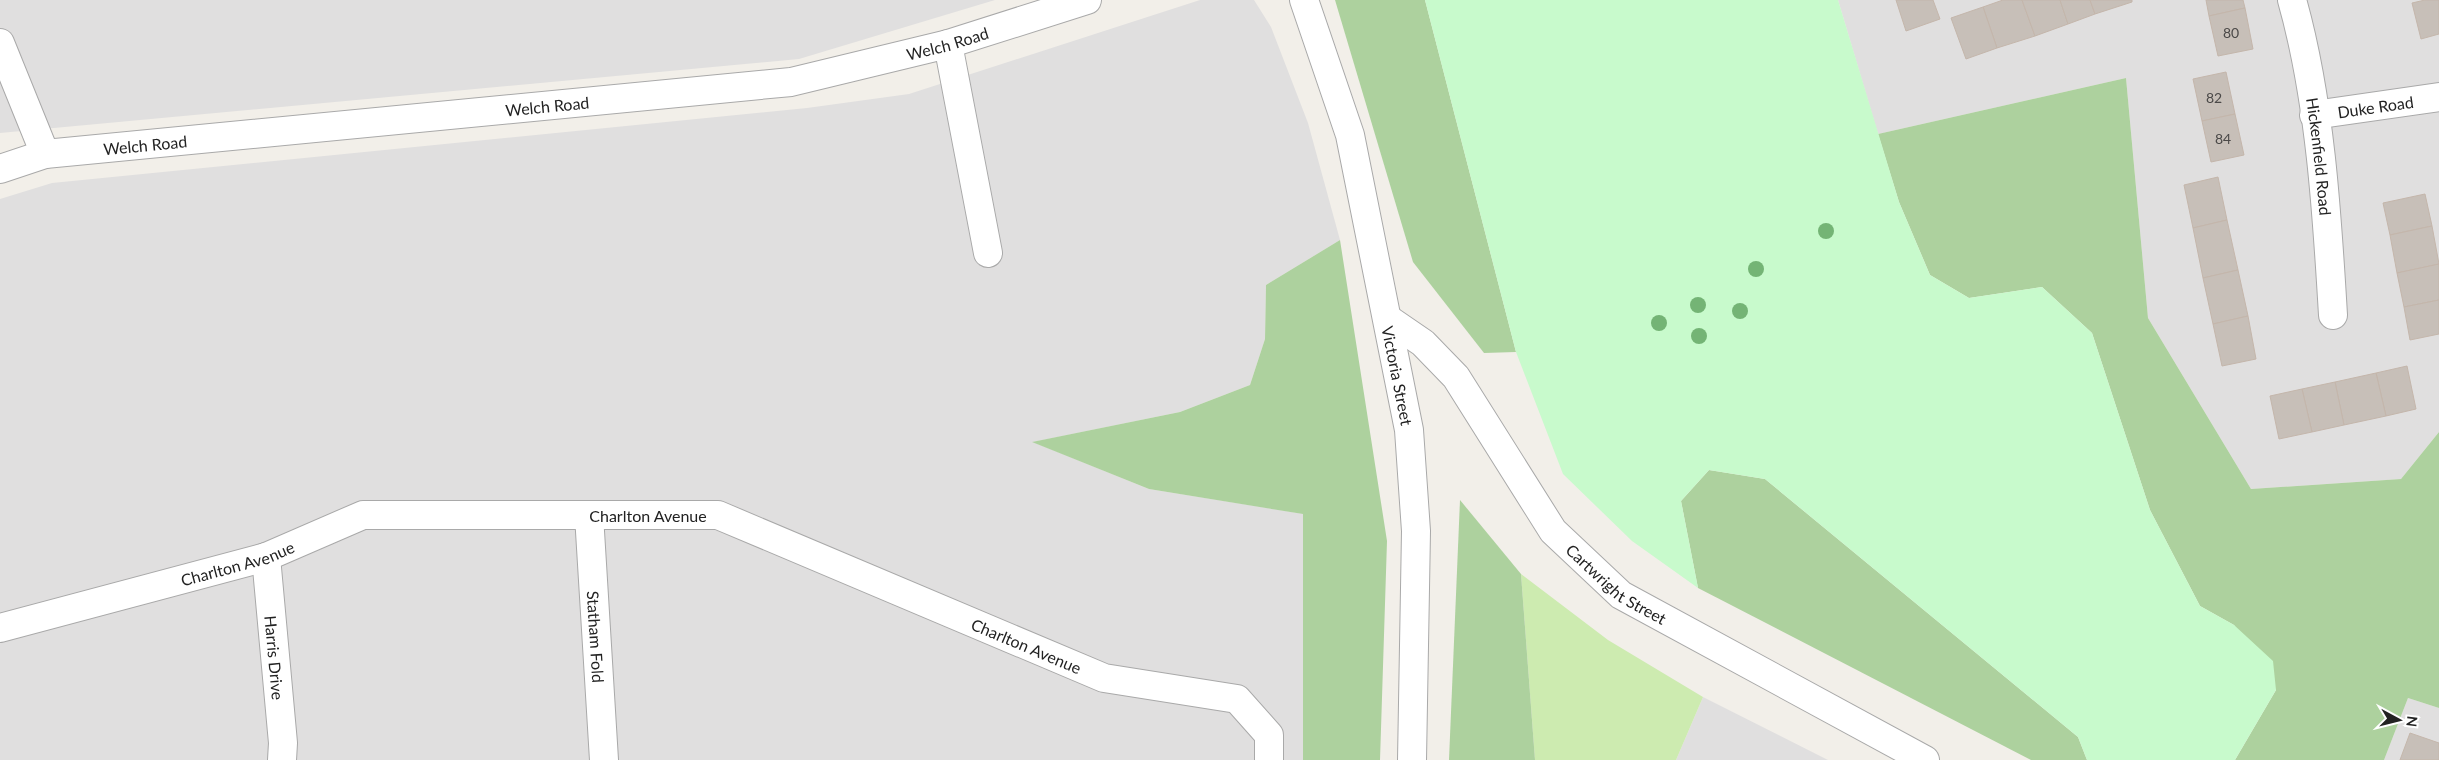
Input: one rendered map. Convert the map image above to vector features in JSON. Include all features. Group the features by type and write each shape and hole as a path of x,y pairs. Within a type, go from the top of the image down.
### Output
{"street":[{"name":"Welch Road","path":"0,169 45,154 790,82 948,44 1087,0"},
{"name":"Victoria Street","path":"1304,0 1350,135 1409,430 1416,531 1412,760"},
{"name":"Hickenfield Road","path":"2292,0 2303,40 2326,206 2333,315"},
{"path":"0,43 45,154"},
{"path":"948,44 988,253"},
{"name":"Duke Road","path":"2314,115 2439,97"},
{"name":"Cartwright Street","path":"1388,319 1423,343 1456,377 1553,531 1621,595 1925,760"},
{"name":"Statham Fold","path":"590,515 604,760"},
{"name":"Charlton Avenue","path":"0,628 266,557 363,516 718,515 1104,678 1237,699 1269,735 1269,760"},
{"name":"Harris Drive","path":"266,557 283,743 282,760"}],"shaded area":[{"path":"0,0 995,0 799,59 0,133"},
{"path":"1200,0 1254,0 1271,27 1308,123 1340,240 1266,285 1265,339 1250,385 1180,412 1033,442 1149,489 1304,514 1303,760 0,760 0,199 52,183 807,108 909,94"},
{"path":"1838,0 2439,0 2439,432 2401,479 2251,489 2148,318 2126,78 1878,134"},
{"path":"1703,697 1828,760 1676,760"},
{"path":"2408,698 2439,708 2439,760 2384,760"}],"green space":[{"path":"1335,0 1425,0 1516,352 1484,353 1413,262"},
{"path":"1425,0 1838,0 1899,202 1930,275 1969,298 2042,287 2092,333 2150,510 2200,606 2234,625 2273,661 2276,690 2235,760 2087,760 2078,737 1765,479 1709,470 1681,501 1698,588 1632,541 1563,474 1516,352"},
{"path":"2126,78 2148,318 2251,489 2401,479 2439,432 2439,708 2408,698 2384,760 2235,760 2276,690 2234,625 2200,606 2150,510 2092,333 2042,287 1969,298 1930,275 1899,202 1878,134"},
{"path":"1340,240 1387,541 1380,760 1303,760 1303,514 1149,489 1032,442 1180,412 1250,385 1265,339 1266,285"},
{"path":"1709,470 1765,479 2078,737 2087,760 2031,760 1698,588 1681,501"},
{"path":"1460,500 1521,574 1535,760 1449,760"},
{"path":"1521,574 1608,640 1703,697 1676,760 1535,760"}],"building":[{"path":"1896,0 1933,0 1940,19 1906,31"},
{"path":"2003,0 2022,0 2035,36 1997,48 1983,7"},
{"path":"2022,0 2060,0 2068,24 2035,36"},
{"path":"2060,0 2090,0 2095,14 2068,24"},
{"path":"2090,0 2132,0 2132,2 2095,14"},
{"path":"2206,0 2243,0 2245,8 2209,16"},
{"path":"2425,0 2439,0 2439,34 2421,39 2412,3"},
{"path":"1983,7 1997,48 1966,59 1951,18"},
{"path":"2245,8 2253,49 2218,56 2209,16"},
{"path":"2226,72 2235,114 2202,121 2193,79"},
{"path":"2235,114 2244,155 2211,162 2202,121"},
{"path":"2218,177 2227,220 2193,228 2184,185"},
{"path":"2425,194 2432,226 2390,235 2383,203"},
{"path":"2227,220 2238,270 2203,278 2193,228"},
{"path":"2432,226 2439,264 2397,273 2390,235"},
{"path":"2439,264 2439,300 2404,307 2397,273"},
{"path":"2238,270 2248,316 2213,324 2203,278"},
{"path":"2439,300 2439,334 2410,340 2404,307"},
{"path":"2248,316 2256,359 2222,366 2213,324"},
{"path":"2407,366 2416,409 2386,416 2376,373"},
{"path":"2376,373 2386,416 2344,425 2335,382"},
{"path":"2335,382 2344,425 2312,432 2302,389"},
{"path":"2302,389 2312,432 2279,439 2270,396"},
{"path":"2410,733 2439,743 2439,760 2400,760"}]}
